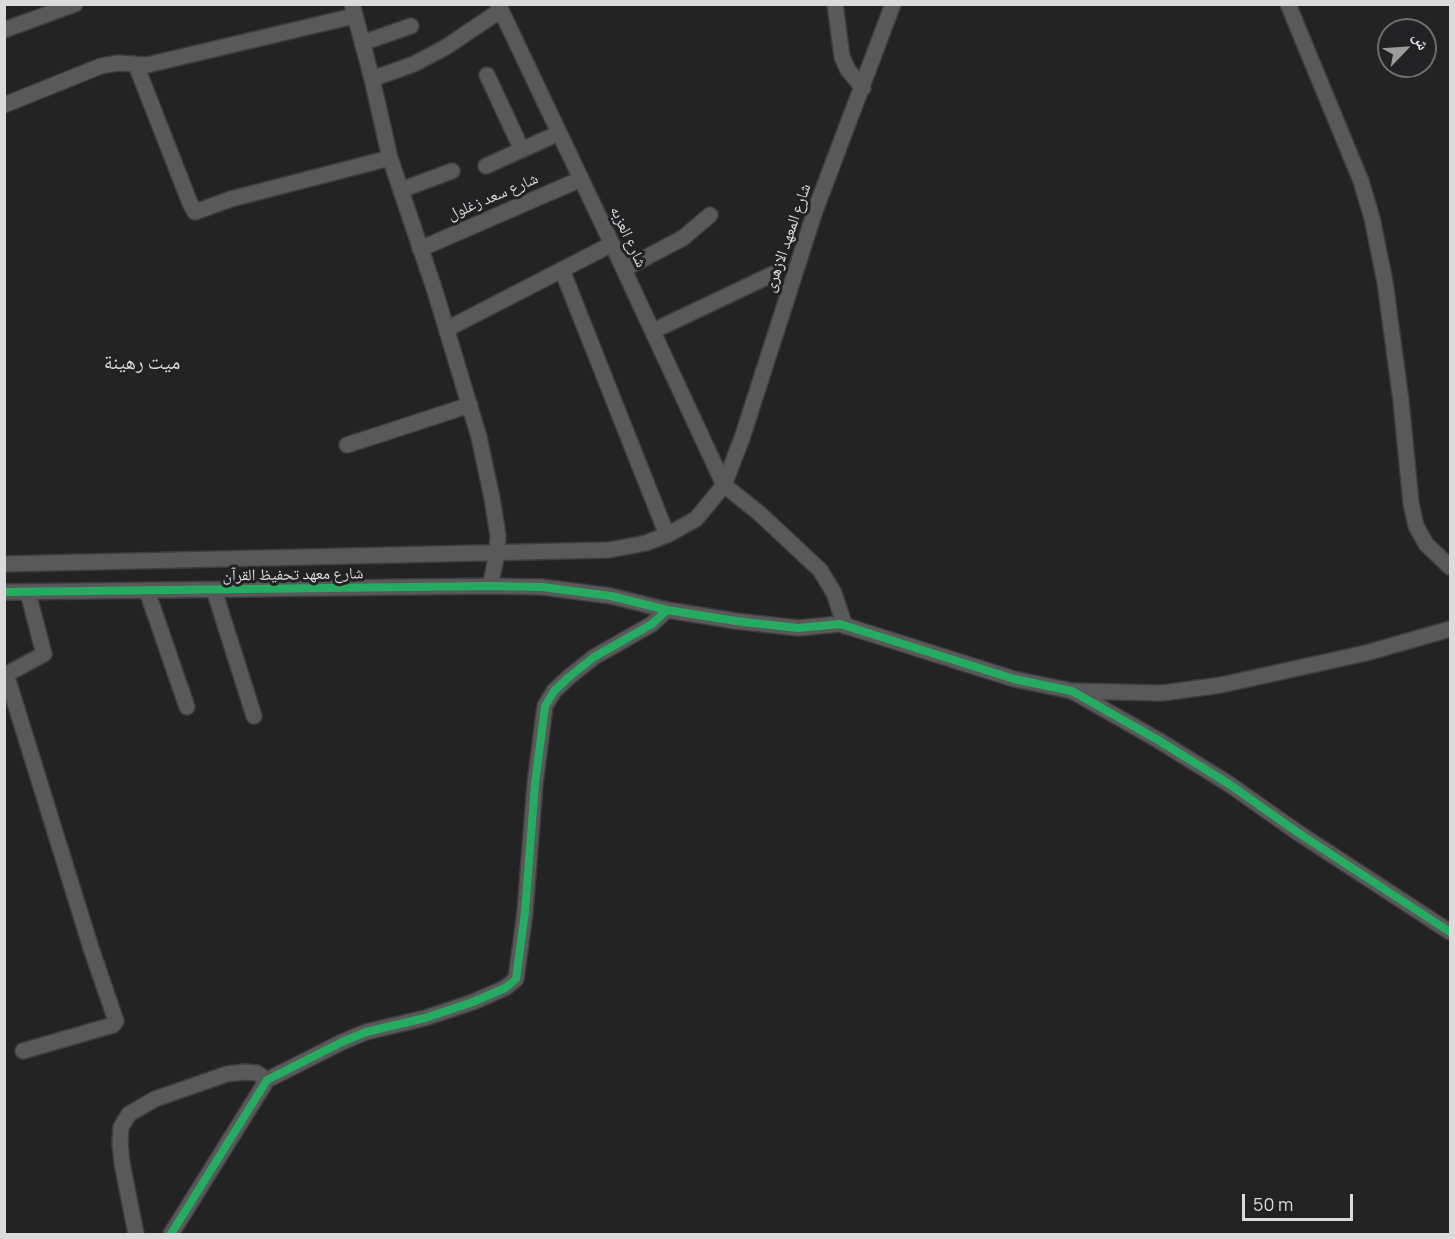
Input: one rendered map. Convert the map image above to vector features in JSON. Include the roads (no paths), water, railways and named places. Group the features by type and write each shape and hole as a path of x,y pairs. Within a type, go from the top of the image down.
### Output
{"street":[{"path":"4,30 75,4"},
{"path":"836,4 842,57 848,70 863,88"},
{"name":"شارع المعهد الازهرى","path":"4,564 609,550 646,543 667,535 696,519 724,485 742,438 815,211 893,4"},
{"path":"1288,4 1361,181 1372,218 1385,282 1401,401 1411,503 1416,526 1426,544 1450,567"},
{"path":"372,79 414,64 446,46 499,7"},
{"name":"شارع العزبه","path":"499,7 624,268 724,485"},
{"path":"4,105 102,66 118,63 136,65 156,63 353,10 390,158 471,405 498,536 497,554 490,586"},
{"path":"362,43 411,26"},
{"path":"136,65 195,212 231,199 390,158"},
{"path":"487,75 522,150"},
{"path":"486,166 559,133"},
{"path":"400,190 452,171"},
{"name":"شارع سعد زغلول","path":"420,249 581,179"},
{"path":"624,268 683,238 710,215"},
{"path":"447,329 612,244"},
{"path":"562,270 667,535"},
{"path":"653,332 773,274"},
{"path":"346,445 471,405"},
{"path":"724,485 759,513 820,570 834,593 845,626"},
{"name":"شارع معهد تحفيظ القرآن","path":"4,592 542,587 581,591 667,610 736,621 798,628 833,624 845,626 1014,679 1072,691"},
{"path":"214,590 254,716"},
{"path":"147,591 187,707"},
{"path":"23,1051 113,1025 116,1021 6,681 7,674 44,654 28,593"},
{"path":"171,1234 267,1080 366,1032 425,1018 472,1002 505,988 516,979 525,912 535,784 545,706 554,691 594,657 652,624 667,610"},
{"path":"1072,691 1162,693 1221,685 1366,653 1450,629"},
{"path":"1072,691 1229,784 1306,838 1450,932"},
{"path":"136,1234 120,1143 121,1128 129,1114 155,1099 227,1074 257,1073 267,1080"}],"district":[{"name":"ميت رهينة","path":"142,363"}]}
